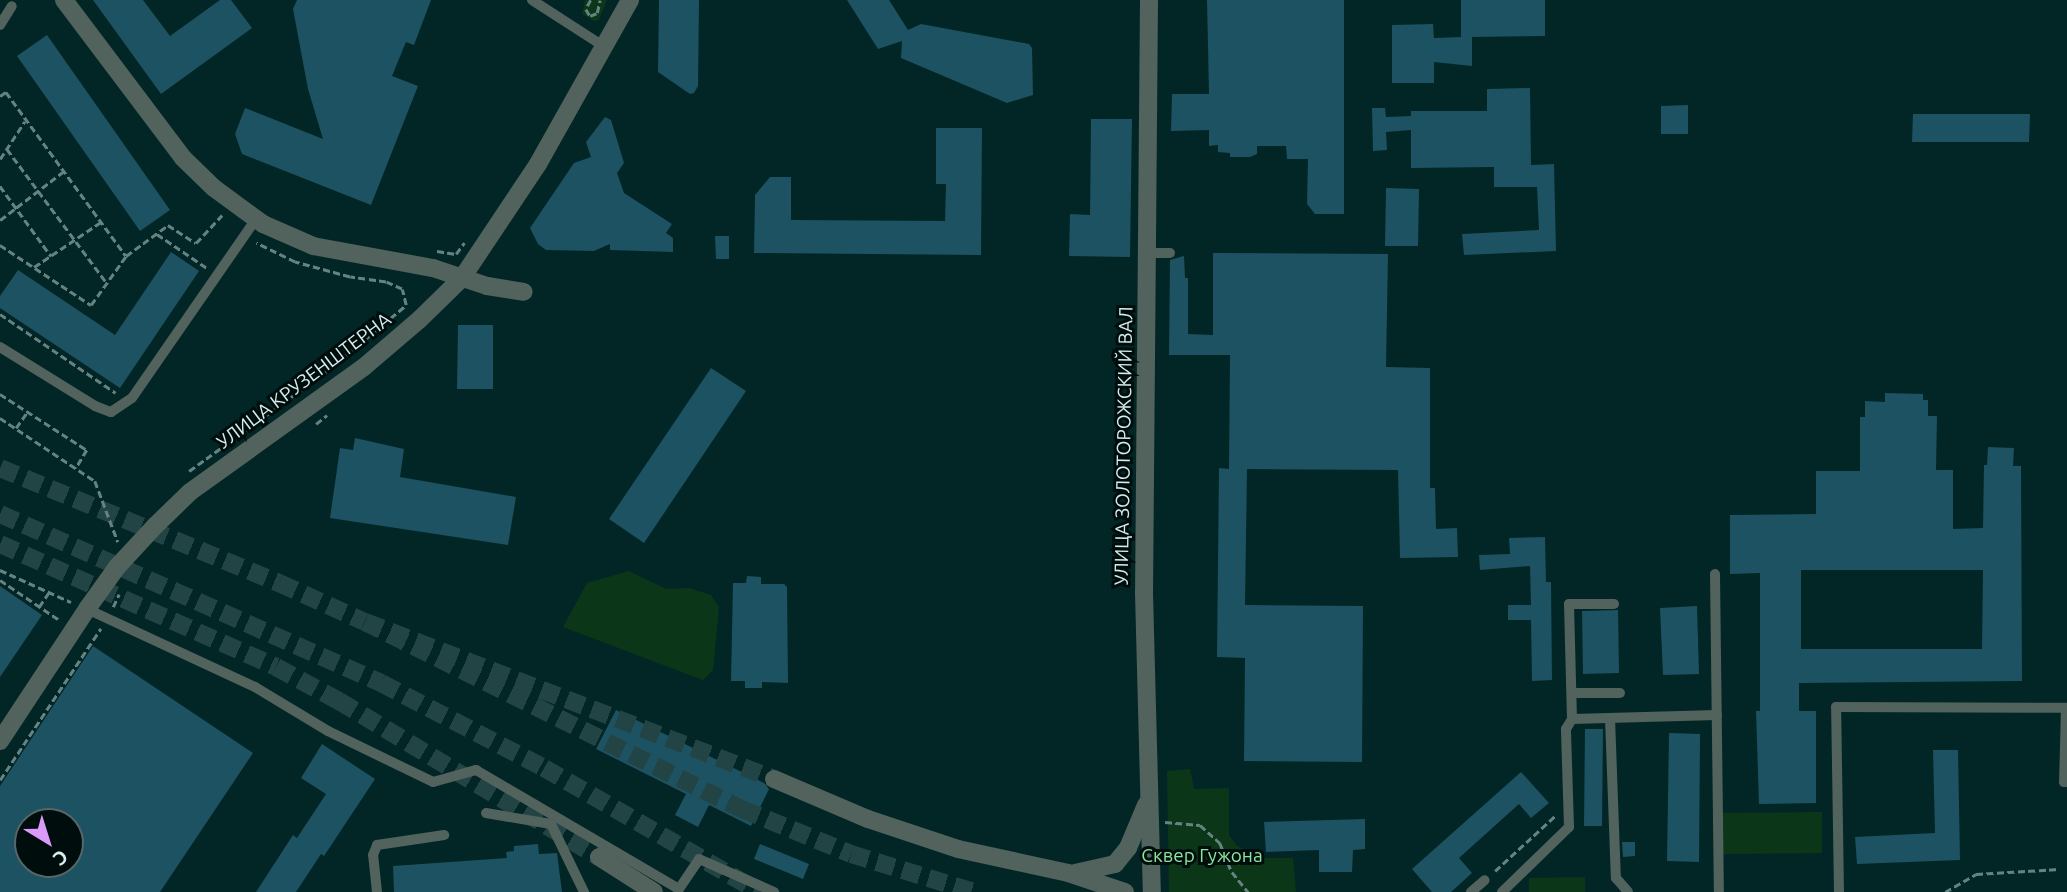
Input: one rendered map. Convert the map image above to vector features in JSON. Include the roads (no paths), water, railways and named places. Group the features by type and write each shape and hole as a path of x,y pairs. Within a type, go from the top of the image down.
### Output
{"street":[{"path":"64,0 183,158 214,188 256,219 313,246 433,268 487,286 524,292"},
{"name":"УЛИЦА КРУЗЕНШТЕРНА","path":"0,741 117,567 190,492 364,367 420,319 462,278 538,164 630,0"},
{"name":"УЛИЦА ЗОЛОТОРОЖСКИЙ ВАЛ","path":"1149,0 1144,593 1152,892"},
{"path":"774,779 869,819 958,849 1068,873 1125,892"},
{"path":"1068,873 1097,870 1115,864 1128,848 1149,799"},
{"path":"599,857 654,892"}],"lane":[{"path":"533,0 603,46"},
{"path":"0,25 12,6"},
{"path":"0,347 95,406 111,412 132,398 256,219"},
{"path":"1147,253 1170,253"},
{"path":"1715,574 1719,892"},
{"path":"1502,892 1569,827 1566,729 1572,719 1572,693 1569,604 1614,604"},
{"path":"87,609 255,687 328,731 433,782 476,770 679,889 699,859 774,892"},
{"path":"1572,693 1620,693"},
{"path":"1839,892 1836,707 2067,708 2064,782 2067,782"},
{"path":"1572,719 1717,715"},
{"path":"1611,718 1616,878 1628,892"},
{"path":"486,813 551,824 584,892"},
{"path":"377,892 373,855 377,845 444,835"},
{"path":"1471,892 1485,880"}],"tunnel":[{"path":"0,468 279,583 365,622 742,809 851,854 974,892"},
{"path":"0,514 381,683 544,768 760,892"},
{"path":"0,544 276,667 339,701 599,857"},
{"path":"365,622 774,779"}],"park label":[{"name":"Сквер Гужона","path":"1202,856"}]}
